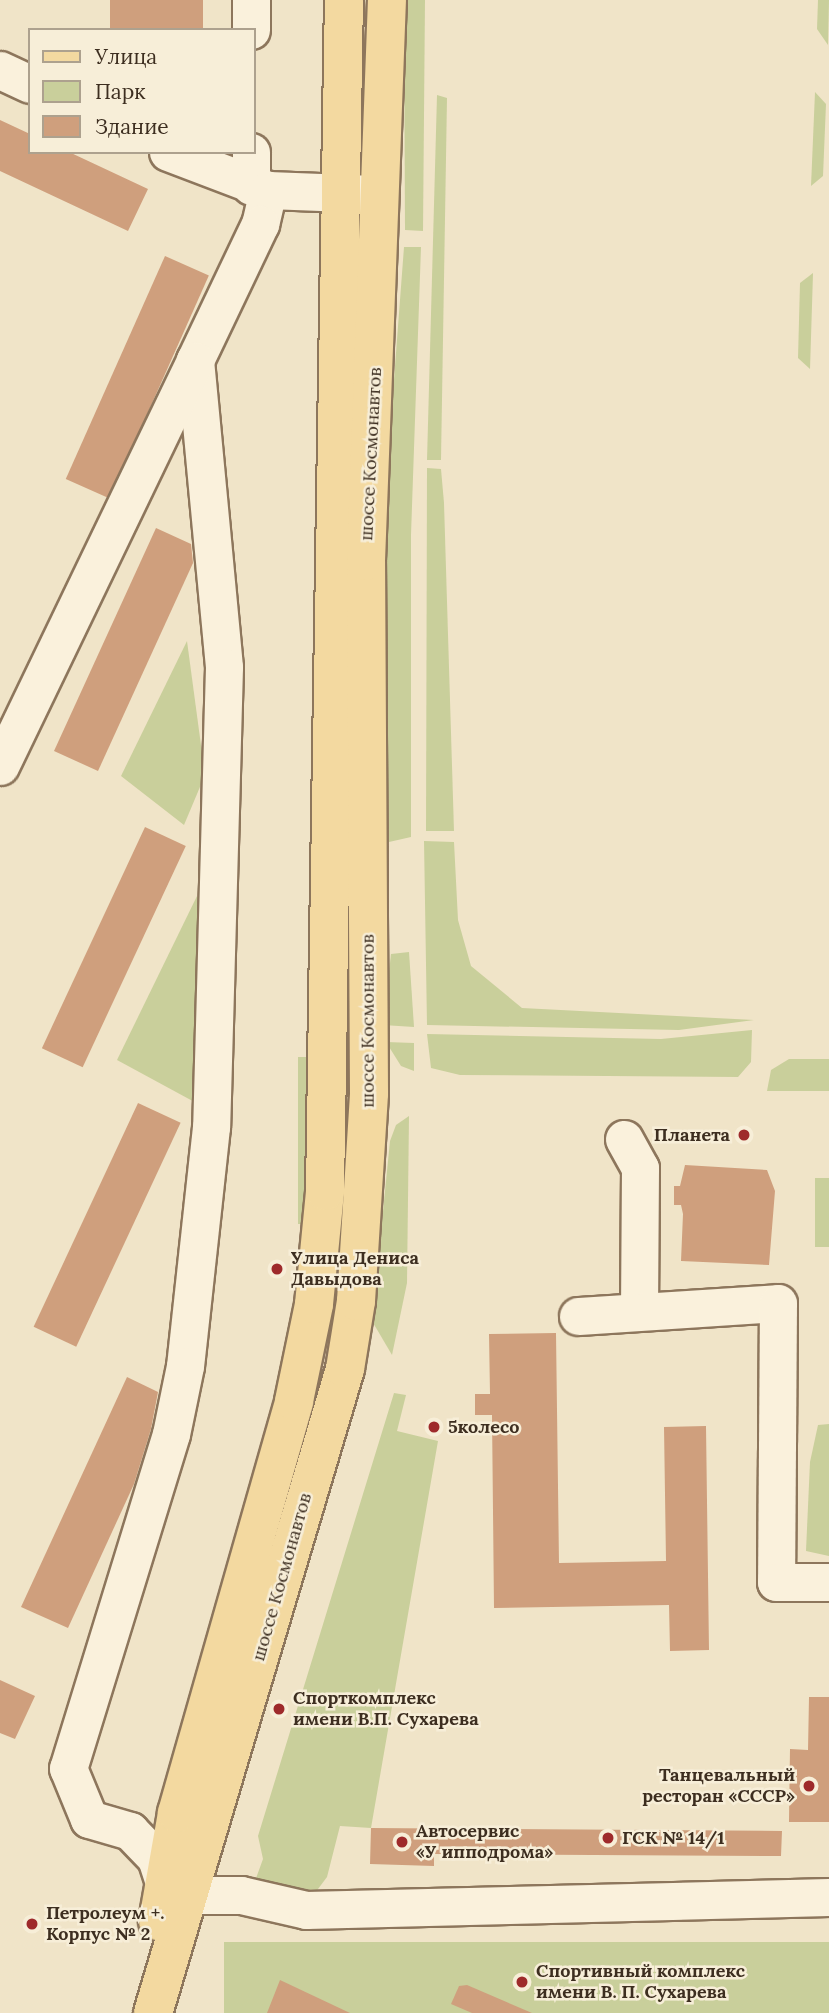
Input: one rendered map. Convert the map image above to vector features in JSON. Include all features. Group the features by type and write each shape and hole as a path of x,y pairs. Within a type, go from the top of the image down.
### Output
{"main road":[{"name":"шоссе Космонавтов","path":"153,2013 178,1893 177,1813 293,1401 315,1294 325,1191 344,0"},
{"name":"шоссе Космонавтов","path":"129,2013 178,1893 345,1369 356,1301 369,1093 366,561 382,194 387,0"}],"street":[{"path":"251,0 251,28"},
{"path":"0,69 28,83"},
{"path":"175,154 257,176 342,193 382,194"},
{"path":"0,766 260,224 257,176"},
{"path":"195,360 224,667 211,1128 185,1366 171,1434 68,1768 89,1819 130,1831 156,1858 178,1893 241,1895 306,1910 829,1898"},
{"path":"624,1139 639,1168 639,1309"},
{"path":"578,1316 639,1309 778,1303 776,1582 829,1582"}],"green space":[{"path":"404,0 425,0 423,231 405,230"},
{"path":"818,0 829,0 828,45 817,29"},
{"path":"815,92 826,104 823,176 811,186"},
{"path":"437,95 447,98 441,460 427,460"},
{"path":"404,247 421,247 411,535 411,837 389,842 377,759 384,512"},
{"path":"813,273 810,369 798,358 800,283"},
{"path":"427,468 441,469 444,503 454,831 426,831"},
{"path":"187,641 205,775 184,825 121,776"},
{"path":"424,841 454,842 458,920 471,966 522,1008 754,1020 679,1030 427,1025"},
{"path":"197,896 200,1105 117,1060"},
{"path":"409,952 414,1027 383,1025 391,954"},
{"path":"752,1030 751,1062 738,1077 460,1075 431,1068 427,1034 661,1039"},
{"path":"386,1042 414,1043 414,1071 401,1066"},
{"path":"298,1057 309,1057 309,1224 298,1224"},
{"path":"789,1059 829,1059 829,1091 767,1091 771,1070"},
{"path":"409,1116 407,1283 392,1355 372,1321 390,1141 396,1125"},
{"path":"815,1178 829,1178 829,1247 815,1247"},
{"path":"394,1393 406,1395 397,1431 438,1441 371,1828 340,1826 327,1877 309,1901 255,1881 263,1859 258,1836"},
{"path":"829,1424 829,1556 806,1551 810,1462 818,1425"},
{"name":"Спортивный комплекс имени В. П. Сухарева","path":"224,1942 829,1942 829,2013 224,2013"}],"building":[{"path":"110,0 203,0 203,28 110,28"},
{"path":"0,120 28,133 28,154 73,154 148,189 128,231 0,171"},
{"path":"165,256 209,276 110,498 66,479"},
{"path":"156,528 191,544 193,563 98,771 54,751"},
{"path":"145,827 186,846 83,1067 42,1048"},
{"path":"138,1103 181,1123 76,1347 34,1327"},
{"path":"685,1165 767,1170 775,1191 769,1265 681,1261 683,1214 681,1205 674,1205 674,1186 680,1186"},
{"path":"556,1333 559,1563 666,1561 664,1427 706,1426 709,1650 670,1651 669,1605 494,1608 492,1415 475,1415 475,1394 490,1394 489,1334"},
{"path":"127,1377 158,1392 151,1429 134,1484 68,1628 21,1607"},
{"path":"0,1680 35,1696 15,1739 0,1733"},
{"name":"Танцевальный ресторан «СССР»","path":"809,1697 829,1697 829,1822 789,1822 790,1749 808,1750"},
{"name":"ГСК № 14/1","path":"371,1828 782,1831 781,1856 434,1854 434,1866 370,1864"},
{"path":"280,1980 350,2013 267,2013"},
{"path":"467,1985 532,2013 472,2013 451,2004 459,1986"}],"place":[{"name":"Планета","path":"744,1135"},
{"name":"Улица Дениса Давыдова","path":"277,1269"},
{"name":"5колесо","path":"434,1427"},
{"name":"Спорткомплекс имени В.П. Сухарева","path":"279,1709"},
{"name":"Танцевальный ресторан «СССР»","path":"809,1786"},
{"name":"ГСК № 14/1","path":"608,1838"},
{"name":"Автосервис «У ипподрома»","path":"402,1842"},
{"name":"Петролеум +. Корпус № 2","path":"32,1924"},
{"name":"Спортивный комплекс имени В. П. Сухарева","path":"522,1982"}]}
